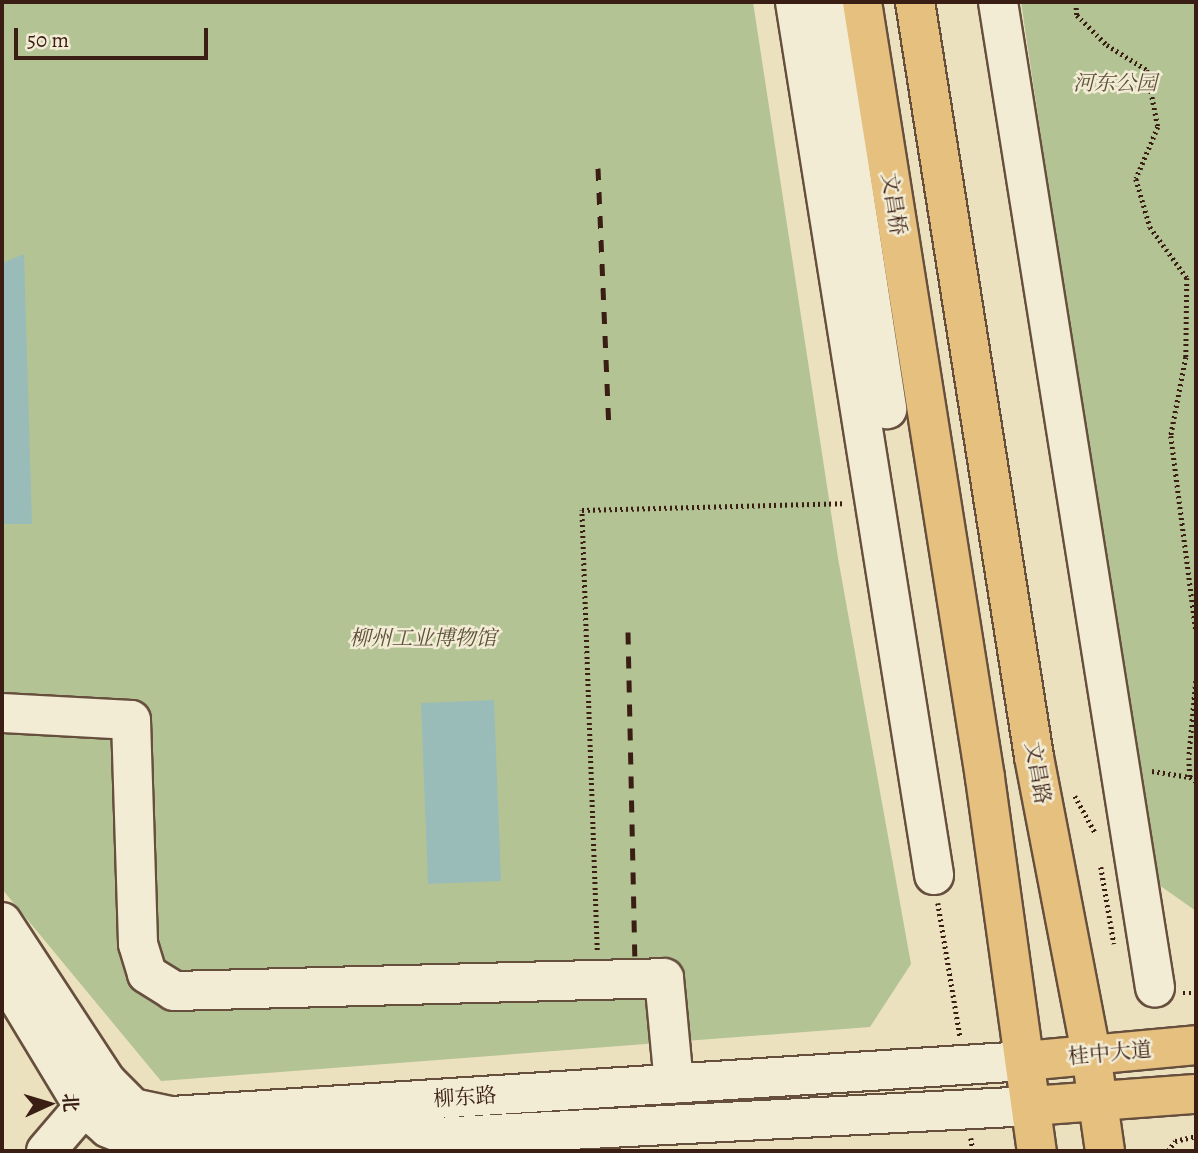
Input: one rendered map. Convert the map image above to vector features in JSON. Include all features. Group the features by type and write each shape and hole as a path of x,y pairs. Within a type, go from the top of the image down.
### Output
{"main road":[{"path":"850,2 869,42"},
{"name":"文昌桥","path":"862,2 1025,1061"},
{"name":"文昌路","path":"915,2 1034,757 1091,1054 1105,1151"},
{"name":"桂中大道","path":"1025,1061 1196,1045"},
{"path":"1025,1061 1037,1151"},
{"path":"1031,1106 1196,1094"}],"street":[{"path":"795,2 934,875"},
{"path":"825,2 887,409"},
{"path":"999,2 1155,988"},
{"path":"2,713 131,720 138,944 147,974 174,991 664,978 674,1084"},
{"path":"2,922 103,1115"},
{"path":"2,972 103,1115"},
{"name":"柳东路","path":"103,1115 172,1116 1025,1061"},
{"name":"柳东路","path":"103,1115 166,1151 1031,1106"},
{"path":"46,1151 103,1115"}],"path":[{"path":"1076,2 1077,15 1107,45 1147,70 1157,127 1136,179 1150,227 1187,278 1186,357 1171,436 1196,632"},
{"path":"598,980 583,510 873,502"},
{"path":"1196,681 1189,758 1189,777 1196,781"},
{"path":"1168,1151 1175,1141 1196,1136"}],"green space":[{"name":"柳州工业博物馆","path":"2,2 753,2 838,558 911,964 870,1027 161,1081 2,889"},
{"name":"河东公园","path":"1021,2 1196,2 1196,911 1152,880"}],"water":[{"path":"24,254 32,524 2,524 2,263"},
{"path":"494,700 501,881 428,884 421,703"}],"railway":[{"path":"598,168 609,431"},
{"path":"628,632 635,968"}]}
